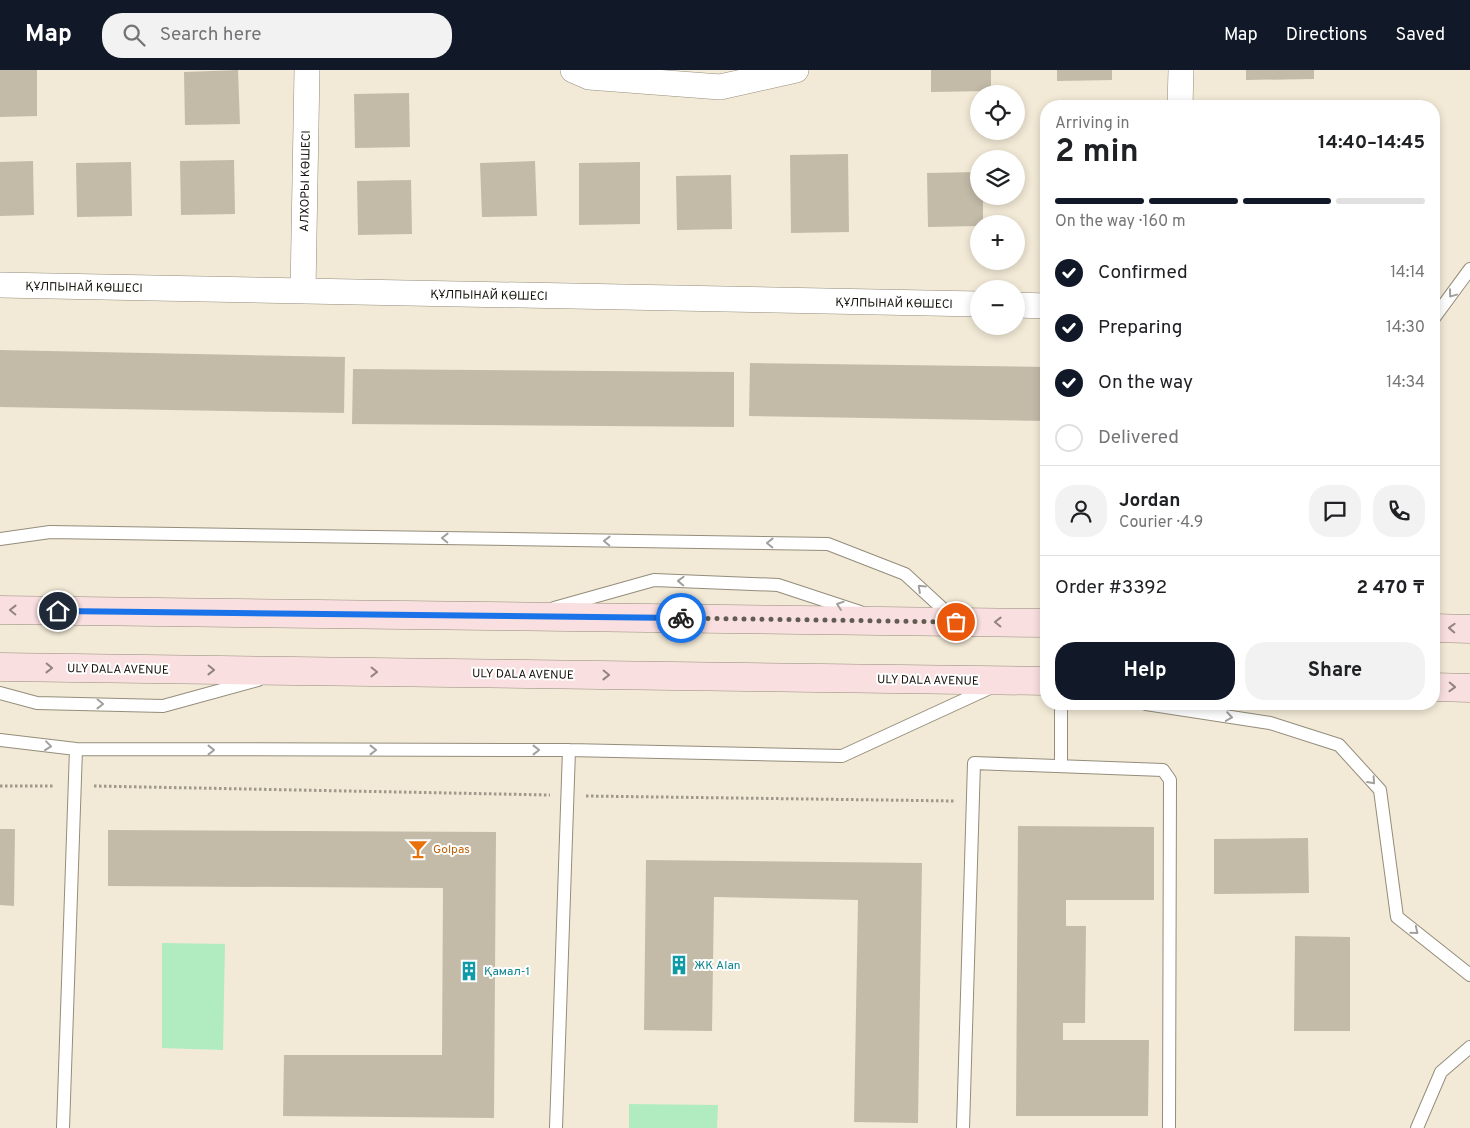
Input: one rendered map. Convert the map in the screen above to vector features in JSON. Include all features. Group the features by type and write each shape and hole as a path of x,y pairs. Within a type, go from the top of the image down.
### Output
{"main road":[{"path":"0,610 1040,623"},
{"path":"1440,628 1470,629"},
{"name":"ULY DALA AVENUE","path":"0,667 1040,681"},
{"path":"1440,687 1470,688"}],"street":[{"name":"АЛХОРЫ КӨШЕСІ","path":"303,291 307,70"},
{"path":"573,70 589,77 720,87 796,70"},
{"path":"1180,100 1181,70"},
{"name":"ҚҰЛПЫНАЙ КӨШЕСІ","path":"0,285 970,304"},
{"path":"1025,305 1040,306"}],"lane":[{"path":"1440,310 1470,269"},
{"path":"0,539 50,532 828,544 905,574 956,622"},
{"path":"523,616 654,580 778,585 886,621"},
{"path":"0,693 37,703 163,706 289,671"},
{"path":"0,740 76,749 569,750 842,756 1006,680"},
{"path":"1060,766 1061,710"},
{"path":"1185,710 1270,723 1340,746 1380,790 1397,916 1470,975"},
{"path":"63,1128 76,749"},
{"path":"556,1128 569,750"},
{"path":"963,1128 974,764 1164,770 1170,780 1169,1128"},
{"path":"1418,1128 1441,1072 1470,1047"}],"path":[{"path":"0,786 973,801"}],"green space":[{"path":"162,943 225,944 223,1050 162,1048"},
{"path":"629,1104 718,1105 717,1128 629,1128"}],"building":[{"path":"0,70 37,70 37,116 0,117"},
{"path":"238,70 240,124 185,125 184,72"},
{"path":"931,70 991,70 991,85 970,85 970,91 931,92"},
{"path":"1057,70 1112,70 1112,80 1057,81"},
{"path":"1246,70 1314,70 1314,79 1246,80"},
{"path":"409,93 410,147 355,148 354,94"},
{"path":"848,154 849,232 791,233 790,155"},
{"path":"234,160 235,214 181,215 180,161"},
{"path":"33,161 34,215 0,216 0,162"},
{"path":"535,161 537,216 482,217 480,163"},
{"path":"131,162 132,216 77,217 76,163"},
{"path":"640,162 640,224 579,225 579,163"},
{"path":"970,172 970,205 983,205 983,215 970,215 970,226 928,227 927,173"},
{"path":"731,175 732,229 677,230 676,176"},
{"path":"411,180 412,234 358,235 357,181"},
{"path":"0,350 345,357 344,413 0,407"},
{"path":"750,363 1040,367 1040,421 749,416"},
{"path":"353,369 734,372 734,427 352,424"},
{"path":"1018,826 1154,827 1154,900 1066,900 1066,926 1086,926 1085,1023 1063,1023 1063,1040 1149,1040 1148,1116 1016,1116"},
{"path":"0,829 15,829 14,906 0,905"},
{"name":"Қамал-1","path":"108,830 496,832 494,1118 283,1116 284,1055 442,1055 443,888 108,886"},
{"path":"1308,838 1309,893 1214,894 1214,839"},
{"name":"ЖК Alan","path":"646,860 922,863 918,1123 854,1122 858,900 714,897 712,1031 644,1030"},
{"path":"1295,936 1350,937 1350,1031 1294,1031"}],"way so far":[{"path":"681,618 956,622"}],"place":[{"name":"Golpas","path":"418,849"},
{"name":"ЖК Alan","path":"679,965"},
{"name":"Қамал-1","path":"469,971"}],"route":[{"path":"58,611 681,618"}]}
